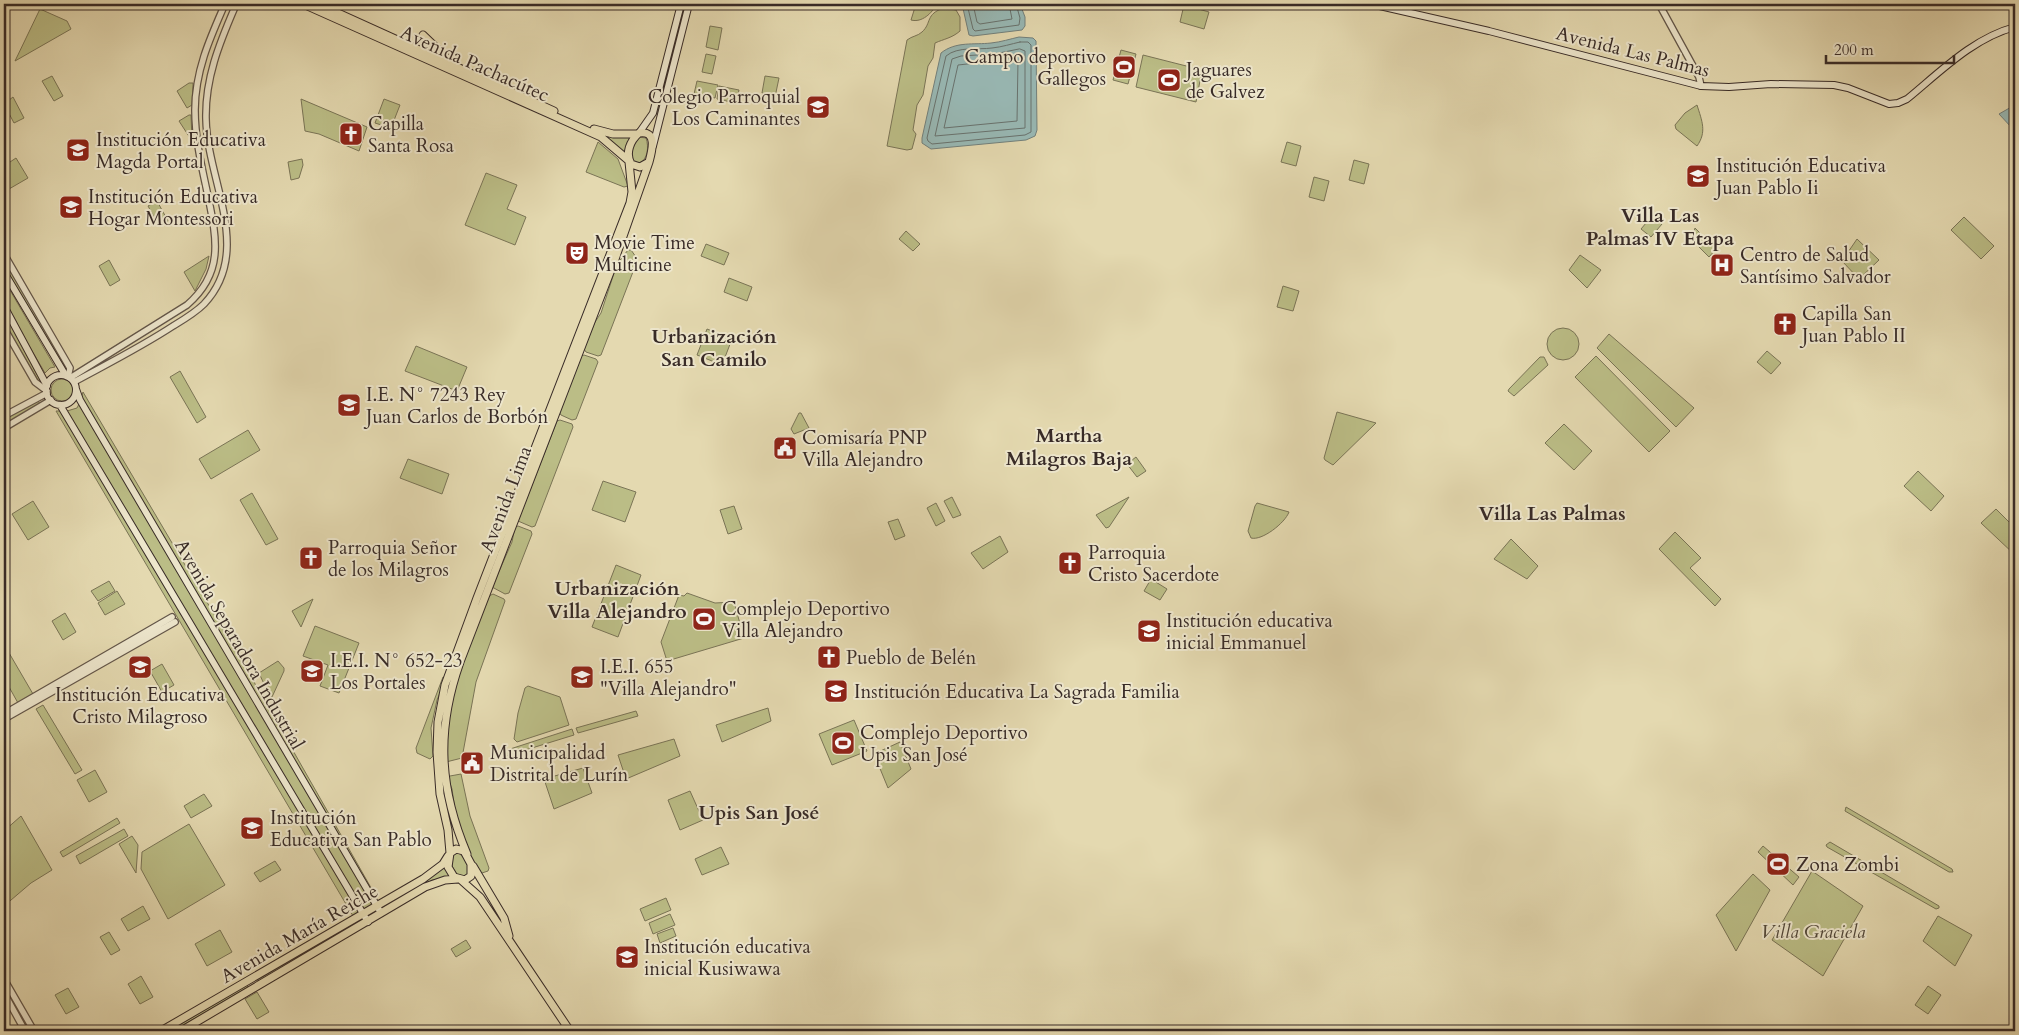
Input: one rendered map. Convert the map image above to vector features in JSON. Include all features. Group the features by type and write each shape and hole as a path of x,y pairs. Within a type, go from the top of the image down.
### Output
{"main road":[{"name":"Avenida Pachacútec","path":"303,4 601,137 629,161"},
{"name":"Avenida Pachacútec","path":"318,4 604,133 638,134"},
{"path":"681,4 653,113 629,147 629,161 635,167 640,168 649,162 689,4"},
{"name":"Avenida Las Palmas","path":"1372,4 1489,30 1702,86 1834,85 1848,88 1889,104 1907,99 1974,45 2015,27"},
{"path":"423,35 452,63"},
{"path":"638,134 645,133 651,137 653,148"},
{"name":"Avenida Lima","path":"449,855 448,830 440,794 437,768 437,730 443,695 477,598 630,203 632,192 629,161"},
{"name":"Avenida Lima","path":"466,854 451,812 444,776 443,740 450,694 463,654 614,262 649,162"},
{"path":"4,272 76,389 72,401 60,405 51,400 4,306"},
{"path":"47,390 56,377 69,378"},
{"name":"Avenida Separadora Industrial","path":"76,389 81,402 381,914"},
{"name":"Avenida Separadora Industrial","path":"60,405 368,922"},
{"path":"510,939 504,918 466,854 460,849 453,850 449,855 450,870 480,897 570,1031"},
{"name":"Avenida María Reiche","path":"161,1031 422,879 442,864 449,855"},
{"path":"459,880 465,880 471,876 471,864"},
{"name":"Avenida María Reiche","path":"181,1031 436,882 459,880"}],"street":[{"path":"69,378 187,305 195,298 209,278 215,257 215,236 197,141 195,99 202,58 225,4"},
{"path":"69,378 157,336 192,314 211,295 222,274 227,256 228,238 209,150 206,107 212,66 235,7 238,4"},
{"path":"1660,4 1702,86"},
{"path":"4,254 70,368 69,378"},
{"path":"4,328 35,382 47,390 4,416"},
{"path":"4,428 51,400"},
{"path":"4,714 174,619 4,719"},
{"path":"4,979 34,1031"},
{"path":"4,992 25,1031"}],"green space":[{"path":"916,4 937,4 923,19 915,21 911,20"},
{"path":"1184,5 1209,12 1204,29 1180,22"},
{"path":"944,8 956,10 960,17 960,31 951,37 935,43 933,58 928,66 923,95 917,105 913,130 916,134 912,149 907,150 887,146 907,40 922,32 931,16"},
{"path":"40,9 67,21 71,29 15,61"},
{"path":"710,26 722,28 718,50 706,47"},
{"name":"Campo deportivo Gallegos","path":"1121,50 1136,54 1128,84 1113,80"},
{"path":"706,54 716,56 712,74 702,72"},
{"name":"Jaguares de Galvez","path":"1143,55 1202,70 1196,102 1136,87"},
{"path":"52,76 63,96 54,101 42,81"},
{"path":"765,76 779,78 775,97 762,93"},
{"path":"697,81 718,85 715,98 694,94"},
{"path":"189,83 193,83 192,105 187,108 177,91"},
{"path":"719,86 739,90 736,103 717,99"},
{"path":"13,97 24,118 14,123 4,104"},
{"path":"301,99 367,127 359,151 319,134 305,131"},
{"path":"384,99 400,105 391,128 375,123"},
{"path":"1697,105 1703,131 1697,146 1676,129 1675,125 1685,113"},
{"path":"191,115 192,141 179,121"},
{"path":"597,132 630,137 625,152 624,153"},
{"path":"638,137 646,138 647,145 646,156 639,164 634,162 632,155 633,146"},
{"path":"598,142 618,159 628,186 624,187 586,172"},
{"path":"1287,142 1301,146 1296,166 1281,162"},
{"path":"16,158 28,178 9,189 4,180 4,166"},
{"path":"302,159 303,165 299,178 291,180 288,162"},
{"path":"1354,160 1369,164 1364,184 1349,180"},
{"path":"486,173 517,185 507,209 526,217 515,245 465,225"},
{"path":"1314,177 1329,181 1324,201 1309,197"},
{"path":"157,201 168,221 159,226 148,206"},
{"path":"1652,216 1662,224 1651,237 1641,229"},
{"path":"1964,217 1994,246 1981,259 1951,230"},
{"path":"1695,228 1716,249 1709,257 1692,240"},
{"path":"906,231 920,244 913,251 899,239"},
{"path":"1857,239 1879,260 1859,279 1842,261"},
{"path":"706,244 729,253 724,265 701,256"},
{"path":"628,250 631,250 636,257 636,264 601,355 598,356 586,352 584,349 595,322 601,313 617,264"},
{"path":"1580,255 1601,270 1587,288 1569,270"},
{"path":"209,256 206,269 195,291 184,272"},
{"path":"4,260 66,366 60,366 4,268"},
{"path":"109,260 120,280 110,286 99,266"},
{"path":"729,278 752,287 747,301 724,292"},
{"path":"4,280 55,367 50,368 45,373 4,303"},
{"path":"1283,286 1299,291 1293,311 1277,307"},
{"path":"4,311 42,376 39,382 4,322"},
{"path":"1563,328 1569,329 1574,333 1578,338 1578,350 1574,355 1569,359 1563,360 1557,359 1552,355 1548,350 1547,344 1548,338 1552,333 1557,329"},
{"path":"707,329 732,339 722,365 697,355"},
{"path":"1609,334 1694,408 1676,427 1597,348"},
{"path":"416,346 467,367 457,391 405,371"},
{"path":"1767,351 1781,363 1771,374 1757,362"},
{"path":"584,355 596,359 598,362 576,419 572,420 561,415 559,412 581,356"},
{"path":"1596,356 1670,431 1649,452 1575,377"},
{"path":"1540,357 1544,357 1548,365 1514,396 1508,391 1509,389"},
{"path":"180,371 206,417 197,423 170,377"},
{"path":"62,379 70,382 73,390 70,398 62,401 54,398 51,390 54,382"},
{"path":"83,392 250,675 374,893 367,886 81,399"},
{"path":"37,399 40,404 4,426 4,418"},
{"path":"79,404 374,905 363,911 67,411 77,408"},
{"path":"56,411 61,411 360,912 353,916"},
{"path":"1337,412 1376,423 1333,465 1324,458"},
{"path":"799,413 801,413 809,428 794,434 791,429"},
{"path":"560,420 572,424 573,427 535,526 532,527 518,521 557,421"},
{"path":"1564,424 1592,451 1574,470 1545,443"},
{"path":"248,430 260,450 211,479 199,459"},
{"path":"1136,457 1146,471 1137,477 1127,464"},
{"path":"408,459 449,474 442,494 400,478"},
{"path":"1918,471 1944,496 1931,511 1904,486"},
{"path":"603,481 636,492 625,522 592,510"},
{"path":"252,493 278,539 266,545 240,500"},
{"path":"952,497 961,515 953,518 944,501"},
{"path":"1129,497 1109,527 1106,528 1096,515"},
{"path":"33,501 49,527 28,540 12,514"},
{"path":"936,503 945,521 936,526 927,508"},
{"path":"1257,503 1289,512 1273,530 1261,537 1251,538 1248,531"},
{"path":"734,506 742,529 728,534 720,510"},
{"path":"1996,509 2015,528 2015,555 1981,523"},
{"path":"898,519 905,536 895,540 888,522"},
{"path":"518,526 531,531 532,534 509,593 505,594 492,587 512,542 515,527"},
{"path":"1675,532 1701,558 1690,568 1721,599 1715,606 1659,549"},
{"path":"1000,536 1008,552 983,569 971,553"},
{"path":"1511,539 1538,566 1527,579 1494,559"},
{"path":"616,565 641,575 618,637 592,627"},
{"path":"1151,579 1167,589 1160,600 1144,591"},
{"path":"109,581 115,591 98,601 91,591"},
{"path":"117,591 125,604 105,615 98,603"},
{"name":"Complejo Deportivo Villa Alejandro","path":"687,593 715,603 734,602 744,638 667,661 661,642 679,595 684,596"},
{"path":"493,594 505,601 476,682 462,758 446,762 449,718 458,677 489,596"},
{"path":"313,599 301,627 292,611"},
{"path":"65,613 76,632 63,640 52,621"},
{"path":"315,626 359,643 339,693 320,686 328,665 303,656"},
{"path":"5,646 33,694 18,703 4,678"},
{"path":"278,661 284,668 284,671 272,697 269,695 259,673"},
{"path":"162,664 174,685 162,692 150,671"},
{"path":"443,677 446,678 437,700 431,728 433,756 430,759 417,753 416,748"},
{"path":"528,686 560,697 569,725 517,742 514,739 518,713 525,688"},
{"path":"43,705 82,770 75,774 36,709"},
{"path":"768,708 771,721 722,742 716,725"},
{"path":"636,711 638,716 578,733 576,728"},
{"name":"Complejo Deportivo Upis San José","path":"854,720 867,751 832,765 819,734"},
{"path":"572,729 574,735 506,756 507,750"},
{"path":"674,739 680,756 626,779 618,755"},
{"path":"900,742 911,769 888,788 874,754"},
{"path":"583,768 592,793 554,809 544,779"},
{"path":"95,770 107,792 89,802 77,780"},
{"path":"461,774 470,816 489,868 488,871 482,873 478,872 457,824 452,789 448,778"},
{"path":"690,791 703,820 680,830 668,800"},
{"path":"204,794 212,806 191,818 184,806"},
{"path":"1846,807 1952,869 1953,872 1949,872 1845,811"},
{"path":"21,816 52,870 31,883 4,906 4,831"},
{"path":"117,818 120,823 63,857 60,852"},
{"path":"189,824 225,885 168,919 141,869 142,852"},
{"path":"124,829 128,836 80,864 76,856"},
{"path":"132,836 138,845 136,873 119,844"},
{"path":"1830,842 1939,906 1939,908 1936,909 1827,847 1826,845"},
{"name":"Zona Zombi","path":"1763,846 1799,877 1793,885 1758,852"},
{"path":"721,847 729,864 702,875 695,859"},
{"path":"457,852 467,863 468,874 466,877 458,876 452,866 452,854"},
{"path":"275,861 281,870 260,882 254,873"},
{"path":"445,865 450,877 432,880 386,907 384,904"},
{"name":"Villa Graciela","path":"1812,871 1863,906 1823,976 1772,940"},
{"path":"1753,874 1770,890 1736,951 1716,915"},
{"path":"666,898 671,910 645,921 640,909"},
{"path":"143,906 150,919 128,931 121,919"},
{"path":"670,914 675,925 653,934 649,923"},
{"path":"1938,916 1972,935 1955,966 1923,941"},
{"path":"350,925 349,928 260,981 257,980"},
{"path":"673,928 676,936 660,943 657,934"},
{"path":"220,930 232,952 207,966 195,944"},
{"path":"109,932 120,950 111,955 100,937"},
{"path":"466,940 471,948 456,957 451,949"},
{"path":"141,976 153,997 140,1004 128,984"},
{"path":"245,985 248,986 247,988 173,1031 166,1031"},
{"path":"1928,986 1941,995 1928,1014 1915,1005"},
{"path":"68,988 79,1007 66,1014 55,995"},
{"path":"257,992 269,1012 257,1019 245,999"}],"water":[{"path":"962,4 1020,4 1025,17 1025,26 1022,30 969,35"},
{"path":"1019,37 1033,38 1036,41 1037,130 1035,136 1026,140 931,149 922,143 941,53 959,45 995,43"},
{"path":"2013,106 2015,108 2015,125 2012,128 1999,114"}],"place":[{"name":"Campo deportivo Gallegos","path":"1124,67"},
{"name":"Jaguares de Galvez","path":"1169,80"},
{"name":"Colegio Parroquial Los Caminantes","path":"818,107"},
{"name":"Capilla Santa Rosa","path":"351,134"},
{"name":"Institución Educativa Magda Portal","path":"78,150"},
{"name":"Institución Educativa Juan Pablo Ii","path":"1698,176"},
{"name":"Institución Educativa Hogar Montessori","path":"71,207"},
{"name":"Movie Time Multicine","path":"577,253"},
{"name":"Centro de Salud Santísimo Salvador","path":"1722,265"},
{"name":"Capilla San Juan Pablo II","path":"1785,324"},
{"name":"I.E. N° 7243 Rey Juan Carlos de Borbón","path":"349,405"},
{"name":"Comisaría PNP Villa Alejandro","path":"785,448"},
{"name":"Parroquia Señor de los Milagros","path":"311,558"},
{"name":"Parroquia Cristo Sacerdote","path":"1070,563"},
{"name":"Complejo Deportivo Villa Alejandro","path":"704,619"},
{"name":"Institución educativa inicial Emmanuel","path":"1149,631"},
{"name":"Pueblo de Belén","path":"829,657"},
{"name":"Institución Educativa Cristo Milagroso","path":"140,667"},
{"name":"I.E.I. N° 652-23 Los Portales","path":"312,671"},
{"name":"I.E.I. 655 \"Villa Alejandro\"","path":"582,677"},
{"name":"Institución Educativa La Sagrada Familia","path":"836,691"},
{"name":"Complejo Deportivo Upis San José","path":"843,743"},
{"name":"Municipalidad Distrital de Lurín","path":"472,763"},
{"name":"Institución Educativa San Pablo","path":"252,828"},
{"name":"Zona Zombi","path":"1778,864"},
{"name":"Institución educativa inicial Kusiwawa","path":"627,957"}],"district":[{"name":"Villa Las Palmas IV Etapa","path":"1660,226"},
{"name":"Urbanización San Camilo","path":"714,348"},
{"name":"Martha Milagros Baja","path":"1069,446"},
{"name":"Villa Las Palmas","path":"1552,513"},
{"name":"Urbanización Villa Alejandro","path":"617,600"},
{"name":"Upis San José","path":"759,812"}]}
